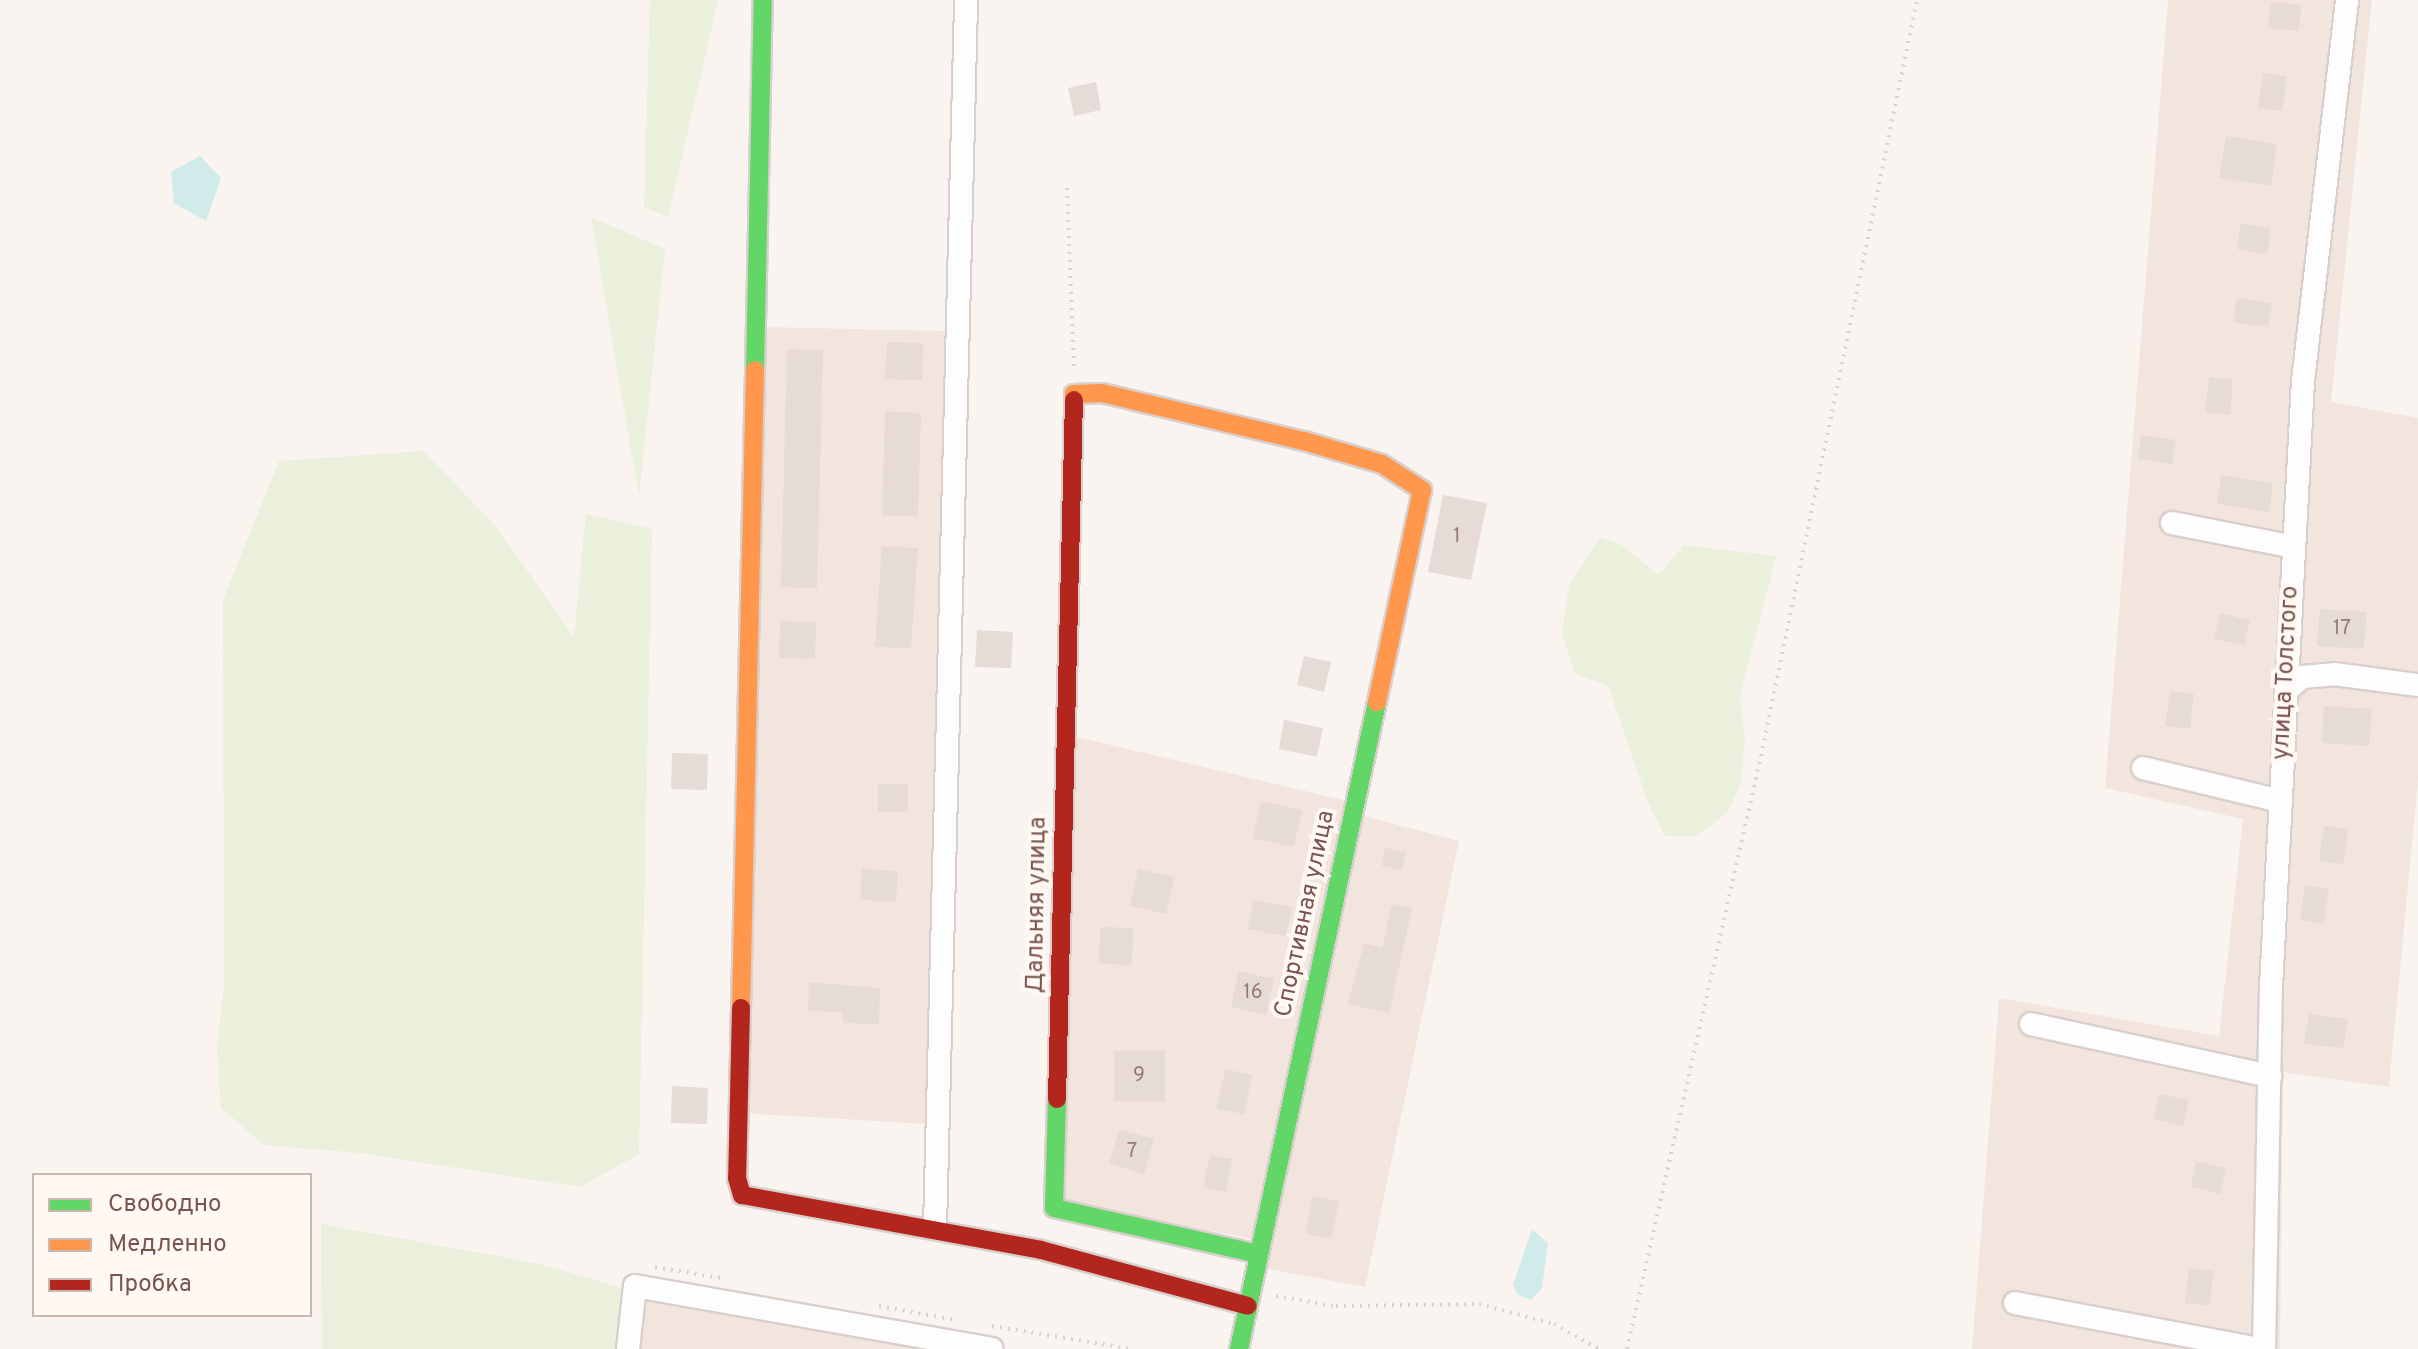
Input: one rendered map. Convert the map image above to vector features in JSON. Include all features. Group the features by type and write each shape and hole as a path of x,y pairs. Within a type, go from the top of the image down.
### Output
{"street":[{"path":"763,0 737,1178 742,1195 759,1202 935,1228 1249,1299"},
{"path":"935,1228 966,0"},
{"name":"улица Толстого","path":"2261,1349 2280,801 2303,381 2347,0"},
{"name":"Спортивная улица","path":"1074,394 1102,393 1304,441 1382,464 1422,490 1239,1349"},
{"name":"Дальняя улица","path":"1074,394 1054,1208 1258,1254"},
{"path":"2172,523 2294,547"},
{"path":"2286,691 2302,677 2334,674 2418,685"},
{"path":"2143,768 2280,801"},
{"path":"2031,1024 2270,1076"},
{"path":"628,1349 635,1286 952,1346 991,1349"},
{"path":"2015,1303 2261,1349"}],"path":[{"path":"1627,1349 1761,756 1917,0"},
{"path":"1067,188 1074,394"},
{"path":"1249,1299 1336,1306 1479,1304 1554,1324 1599,1349"}],"shaded area":[{"path":"2168,0 2372,0 2331,402 2418,418 2418,780 2389,1087 2283,1072 2280,1349 1972,1349 1999,998 2219,1036 2243,819 2105,788"},
{"path":"761,327 949,331 928,1124 743,1113"},
{"path":"1077,737 1347,801 1252,1239 1061,1201"},
{"path":"1360,815 1459,841 1365,1287 1264,1268"},
{"path":"642,1293 938,1349 636,1349"}],"green space":[{"path":"650,0 718,0 668,217 644,207"},
{"path":"591,217 665,249 639,496"},
{"path":"424,451 497,528 574,637 586,514 652,529 639,1154 580,1187 359,1153 264,1145 221,1108 217,1049 224,986 223,600 279,461"},
{"path":"1600,537 1624,546 1658,575 1684,545 1776,556 1740,697 1745,740 1740,786 1727,813 1696,836 1665,836 1649,805 1608,686 1575,674 1562,633 1569,585"},
{"path":"321,1224 541,1264 626,1289 623,1349 322,1349"}],"water":[{"path":"200,156 221,178 206,221 174,203 171,172"},
{"path":"1532,1229 1548,1243 1542,1288 1531,1300 1518,1295 1513,1285"}],"building":[{"path":"2271,2 2301,5 2299,31 2268,28"},
{"path":"2263,73 2287,76 2282,111 2258,108"},
{"path":"1096,82 1101,110 1074,116 1068,88"},
{"path":"2226,136 2277,144 2271,186 2219,178"},
{"path":"2241,223 2271,228 2267,254 2237,249"},
{"path":"2237,298 2272,303 2268,327 2233,322"},
{"path":"887,342 923,343 922,380 885,379"},
{"path":"787,349 823,350 817,588 781,587"},
{"path":"2209,377 2233,380 2230,415 2205,412"},
{"path":"885,411 921,413 918,517 882,515"},
{"path":"2141,435 2176,440 2172,464 2138,459"},
{"path":"2221,475 2273,483 2269,512 2217,504"},
{"path":"1443,495 1487,503 1471,580 1428,572"},
{"path":"882,546 918,548 911,648 875,647"},
{"path":"2320,609 2367,612 2364,649 2317,646"},
{"path":"2220,613 2250,620 2244,645 2214,639"},
{"path":"780,621 816,622 815,659 779,658"},
{"path":"977,630 1013,632 1011,668 975,667"},
{"path":"1304,656 1331,662 1324,692 1297,685"},
{"path":"2170,691 2194,694 2190,729 2165,726"},
{"path":"2324,706 2372,709 2369,746 2322,743"},
{"path":"1284,720 1323,728 1317,757 1279,749"},
{"path":"672,753 708,754 707,790 671,789"},
{"path":"878,784 908,784 908,812 878,812"},
{"path":"1261,801 1302,810 1294,847 1253,838"},
{"path":"2324,826 2348,829 2343,864 2319,861"},
{"path":"1385,848 1406,852 1402,870 1382,866"},
{"path":"862,869 898,871 896,902 860,900"},
{"path":"1138,869 1174,877 1166,914 1130,906"},
{"path":"2305,885 2329,889 2324,924 2300,920"},
{"path":"1253,900 1292,907 1286,936 1248,929"},
{"path":"1392,904 1412,908 1389,1013 1348,1004 1364,943 1382,948"},
{"path":"1100,927 1133,928 1132,965 1099,964"},
{"path":"1239,971 1274,979 1266,1015 1231,1007"},
{"path":"809,982 880,988 879,1024 843,1023 843,1012 808,1011"},
{"path":"2309,1014 2348,1019 2343,1048 2304,1044"},
{"path":"1114,1051 1165,1051 1165,1101 1114,1101"},
{"path":"1225,1069 1252,1075 1244,1114 1217,1109"},
{"path":"672,1086 708,1088 707,1124 671,1123"},
{"path":"2159,1094 2189,1100 2183,1126 2153,1119"},
{"path":"1119,1130 1154,1139 1144,1174 1109,1164"},
{"path":"1210,1155 1232,1159 1226,1192 1203,1187"},
{"path":"2196,1161 2226,1168 2220,1194 2191,1187"},
{"path":"1313,1196 1339,1201 1331,1239 1305,1233"},
{"path":"2189,1268 2214,1271 2209,1306 2185,1303"}],"traffic: fast":[{"path":"755,370 763,0"},
{"path":"1239,1349 1377,702"},
{"path":"1057,1099 1054,1208 1258,1254"}],"traffic: slow":[{"path":"741,1008 755,370"},
{"path":"1074,400 1074,394 1102,393 1304,441 1382,464 1422,490 1377,702"}],"traffic: jam":[{"path":"1057,1099 1074,400"},
{"path":"741,1008 737,1178 742,1195 1041,1250 1248,1306"}]}
